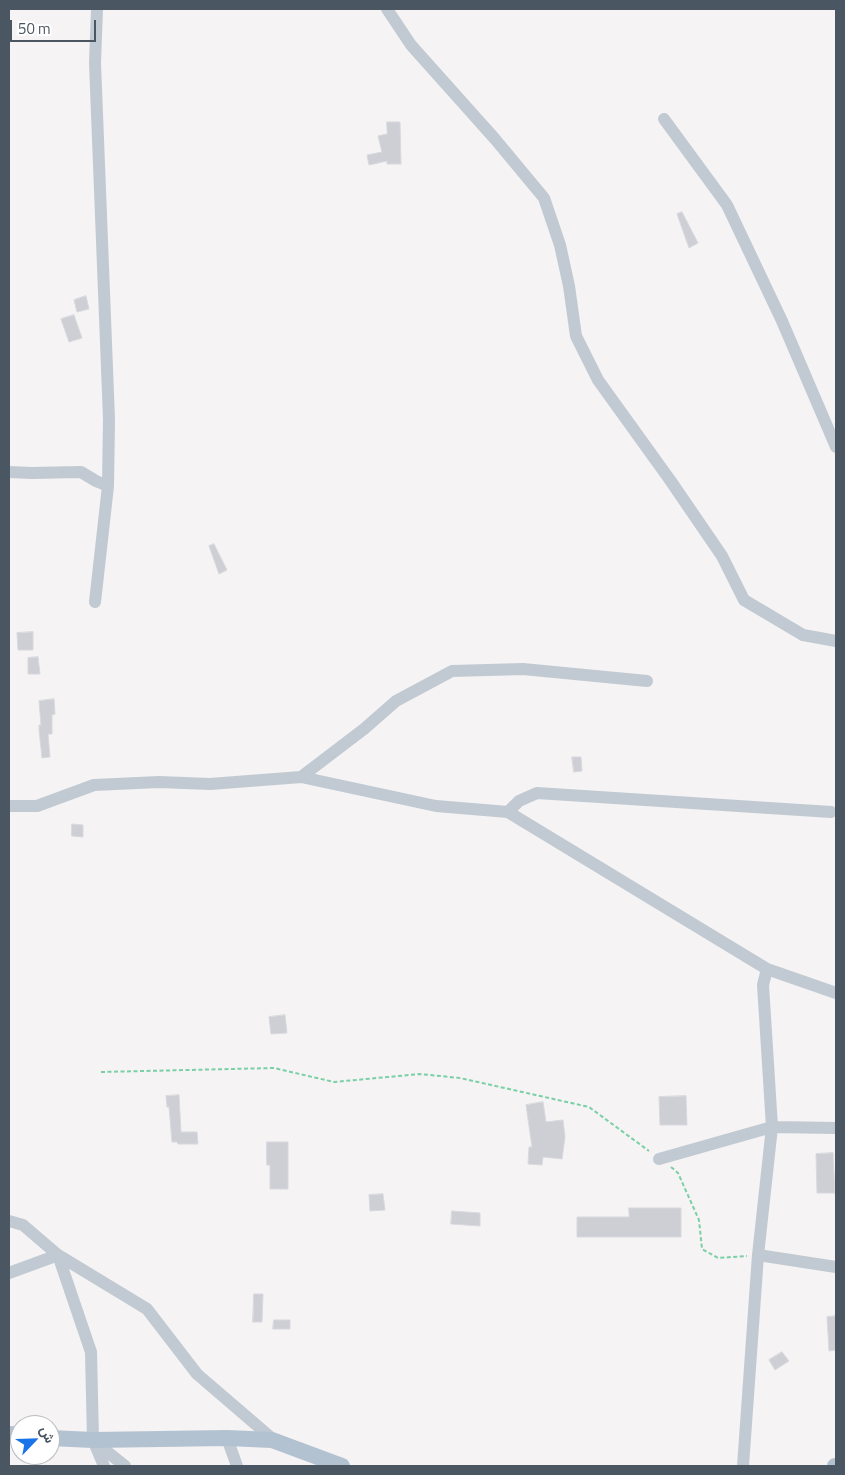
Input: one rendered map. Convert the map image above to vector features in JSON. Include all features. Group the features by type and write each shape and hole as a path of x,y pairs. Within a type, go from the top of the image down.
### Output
{"main road":[{"path":"60,1438 93,1440 226,1438 272,1440 342,1466"}],"street":[{"path":"95,602 108,486 109,419 95,63 97,9"},
{"path":"387,9 411,45 495,139 544,198 560,245 576,336 598,380 722,556 744,600 803,635 836,641"},
{"path":"664,120 727,205 782,321 836,447"},
{"path":"9,472 81,472 108,486"},
{"path":"301,777 364,729 396,701 452,671 523,669 648,681"},
{"path":"9,806 37,806 94,785 159,782 210,784 301,777 436,806 508,812 767,969 836,993"},
{"path":"508,812 519,800 537,793 831,812"},
{"path":"743,1466 758,1255 772,1127 763,985 767,969"},
{"path":"659,1159 772,1127 836,1128"},
{"path":"9,1221 22,1225 58,1255 147,1309 197,1374 272,1440 319,1466"},
{"path":"9,1273 58,1255"},
{"path":"58,1255 91,1352 93,1440 104,1466"},
{"path":"758,1255 836,1267"},
{"path":"226,1438 237,1466"},
{"path":"93,1440 125,1466"}],"path":[{"path":"101,1072 274,1068 334,1082 420,1074 460,1078 589,1107 678,1173 699,1220 702,1249 718,1258 758,1255"}],"building":[{"path":"387,122 400,122 401,164 387,164 387,161 369,165 367,155 382,152 378,136 387,134"},
{"path":"682,212 698,243 689,248 677,214"},
{"path":"86,296 89,309 77,312 74,300"},
{"path":"74,315 82,338 69,342 61,319"},
{"path":"214,544 227,570 219,574 209,546"},
{"path":"33,632 33,650 18,650 17,633"},
{"path":"38,657 40,674 28,674 28,658"},
{"path":"54,699 55,714 52,715 52,734 48,734 50,757 42,758 39,730 39,725 41,725 39,701"},
{"path":"572,757 581,757 582,771 574,772"},
{"path":"72,824 83,825 83,837 72,836"},
{"path":"285,1015 287,1033 271,1034 269,1017"},
{"path":"179,1095 181,1132 197,1132 198,1144 178,1144 177,1142 172,1142 169,1107 167,1107 166,1096"},
{"path":"686,1096 687,1125 660,1125 659,1097"},
{"path":"543,1102 546,1122 563,1120 565,1137 562,1159 543,1157 542,1165 528,1164 529,1147 532,1147 526,1105"},
{"path":"267,1142 288,1142 288,1189 270,1189 270,1165 267,1165"},
{"path":"833,1153 835,1193 817,1193 816,1154"},
{"path":"383,1194 385,1210 370,1211 369,1195"},
{"path":"629,1208 681,1208 681,1237 577,1237 577,1217 629,1217"},
{"path":"452,1211 480,1213 480,1226 451,1224"},
{"path":"254,1294 263,1294 262,1322 253,1322"},
{"path":"836,1316 836,1350 829,1351 827,1317"},
{"path":"274,1320 290,1320 290,1329 273,1329"},
{"path":"782,1352 789,1361 775,1370 769,1360"}]}
